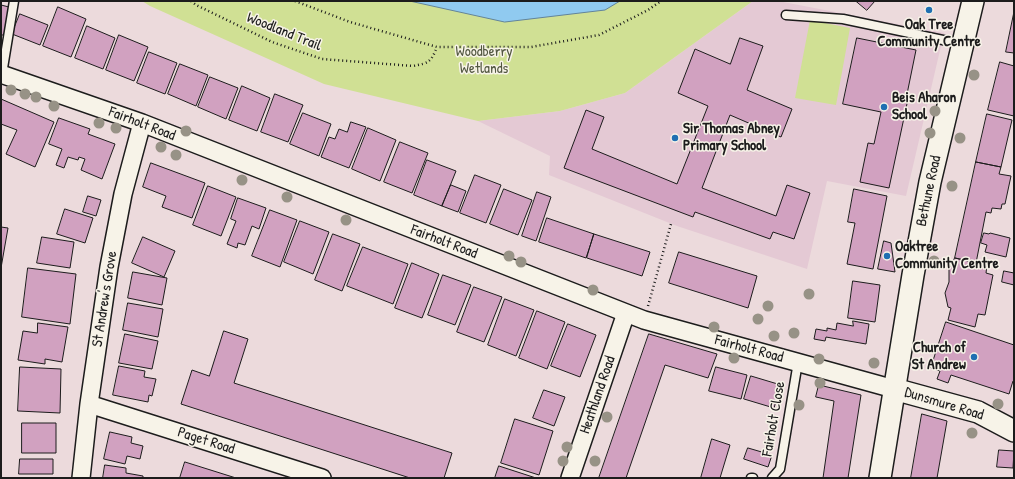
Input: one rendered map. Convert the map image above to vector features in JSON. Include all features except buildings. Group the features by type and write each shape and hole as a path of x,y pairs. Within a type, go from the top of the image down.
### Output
{"street":[{"name":"Bethune Road","path":"880,478 913,275 930,182 972,1"},
{"name":"Fairholt Road","path":"2,74 142,123 644,320 894,389"},
{"name":"St Andrew's Grove","path":"80,478 109,267 123,194 142,123"},
{"name":"Heathland Road","path":"570,478 626,313"},
{"name":"Dunsmure Road","path":"894,389 978,412 1014,431"},
{"name":"Paget Road","path":"89,404 322,478"}],"lane":[{"path":"2,74 14,1"},
{"path":"786,15 844,19 962,44"},
{"name":"Fairholt Close","path":"772,478 780,469 798,362"}],"path":[{"name":"Woodland Trail","path":"191,1 272,42 322,59 413,66 426,63 431,60 437,47"},
{"path":"295,1 350,22 437,47 531,47 599,35 648,10 661,1"},
{"path":"644,320 671,224"}],"shaded area":[{"name":"Sir Thomas Abney Primary School","path":"753,1 778,1 944,33 906,196 827,181 807,269 677,226 549,175 550,156 478,121 560,111 625,93"}],"green space":[{"name":"Woodberry Wetlands","path":"142,1 753,1 625,93 560,111 478,121 324,84 150,6"},
{"path":"810,20 850,28 836,105 795,98"}],"water":[{"path":"410,1 620,1 605,10 505,22"}],"place":[{"name":"Oak Tree Community Centre","path":"929,10"},
{"name":"Beis Aharon School","path":"884,107"},
{"name":"Sir Thomas Abney Primary School","path":"675,138"},
{"name":"Oaktree Community Centre","path":"887,256"},
{"name":"Church of St Andrew","path":"974,357"}]}
